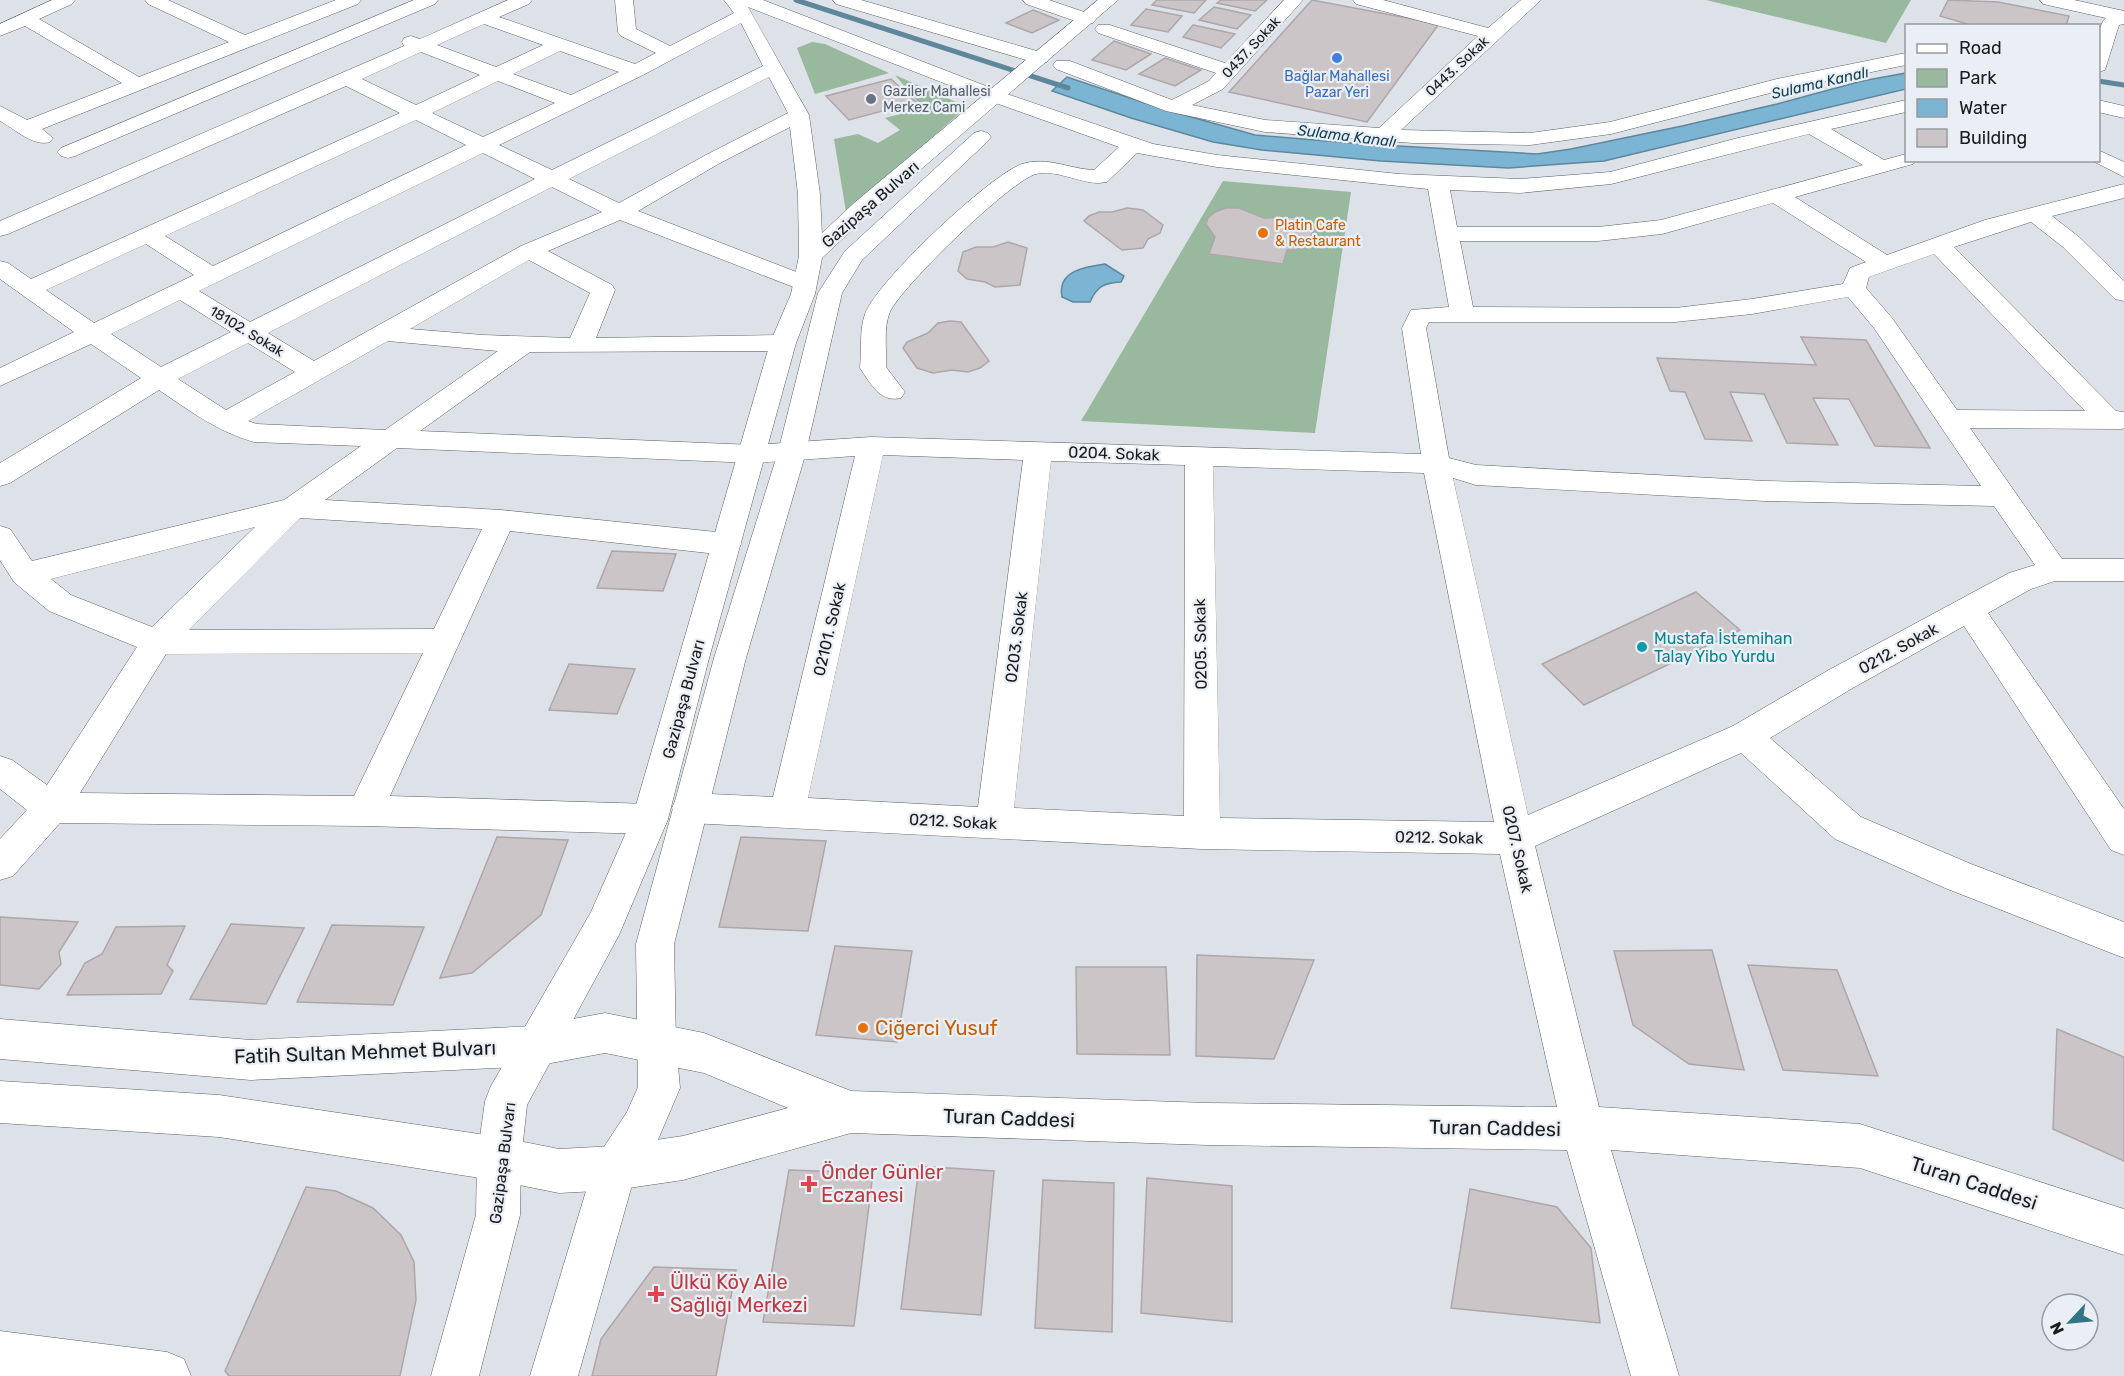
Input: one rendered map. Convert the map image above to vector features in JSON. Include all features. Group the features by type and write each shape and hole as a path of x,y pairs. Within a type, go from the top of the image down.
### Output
{"street":[{"path":"0,31 66,0"},
{"path":"154,0 244,42"},
{"path":"26,128 352,0"},
{"path":"68,152 429,0"},
{"path":"0,229 126,176 524,0"},
{"path":"624,0 627,32 670,53"},
{"path":"842,0 873,4 1033,80 1133,144 1149,150 1217,161 1399,181 1520,186 1611,177 1905,106"},
{"path":"1032,0 1087,19"},
{"name":"0437. Sokak","path":"1173,106 1216,85 1294,0"},
{"path":"1362,0 1491,34"},
{"path":"2049,0 2124,17"},
{"name":"0443. Sokak","path":"1383,135 1527,1"},
{"path":"301,4 572,102"},
{"name":"Gazipaşa Bulvarı","path":"554,1376 615,1168 642,1127 659,1088 656,1046 656,944 730,658 792,452 830,293 853,256 1033,80 1087,19 1117,4"},
{"name":"Gazipaşa Bulvarı","path":"455,1376 498,1215 499,1159 506,1101 535,1046 563,1003 605,923 650,819 783,343 803,294 808,270 862,208 1033,80 1084,47 1104,29 1117,4"},
{"path":"345,78 414,114 553,178 620,212 808,270 809,194 799,115 742,5"},
{"path":"0,378 636,71 670,53 742,5 1033,80 1265,126 1383,135 1530,139 1611,128 1777,85 1905,59"},
{"path":"2104,70 2111,22 2124,17"},
{"path":"484,18 636,71"},
{"path":"26,19 137,84"},
{"path":"1104,29 1229,71"},
{"path":"12,281 149,236 560,44"},
{"path":"0,476 159,378 774,68"},
{"path":"2100,106 2124,112"},
{"path":"0,112 68,152 126,176"},
{"path":"225,422 529,251 620,212 713,159 799,115"},
{"path":"1812,127 1881,167"},
{"path":"892,392 873,368 878,312 909,271 1005,184 1026,170 1042,167 1085,177 1099,177 1133,144"},
{"path":"2100,157 2124,171"},
{"path":"1448,234 1598,234 1662,226 1905,160"},
{"path":"1438,183 1462,313 1651,316 1748,308 1854,289"},
{"path":"1854,289 1857,273 1884,263 2035,214 2124,191"},
{"path":"1777,196 1884,263"},
{"path":"2035,214 2071,242 2124,294"},
{"path":"149,236 211,275"},
{"path":"1938,244 2116,420"},
{"path":"529,251 603,290 580,345"},
{"name":"0204. Sokak","path":"12,281 225,422 254,433 395,437 753,454 871,446 1436,464 1476,475 1765,491 2003,496"},
{"path":"1854,289 1883,322 2054,570"},
{"name":"18102. Sokak","path":"180,290 314,372"},
{"name":"0207. Sokak","path":"1462,313 1420,315 1414,328 1436,464 1515,838 1583,1129 1655,1376"},
{"path":"383,333 522,346 783,343"},
{"path":"0,864 52,808 156,642 293,508 522,346"},
{"path":"1950,419 2116,420"},
{"name":"02101. Sokak","path":"787,813 871,446"},
{"name":"0203. Sokak","path":"994,823 1038,451"},
{"name":"0205. Sokak","path":"1198,456 1202,833"},
{"path":"26,574 293,508 501,520 726,544"},
{"path":"364,811 501,520"},
{"path":"0,536 26,574 60,603 156,642 444,641"},
{"name":"0212. Sokak","path":"690,808 1202,833 1515,838 1745,736 1839,680 2020,581 2054,570 2122,573"},
{"path":"1969,609 2124,839"},
{"path":"1745,736 1848,828 1958,876 2124,940"},
{"path":"0,770 52,808 364,811 650,819"},
{"name":"Fatih Sultan Mehmet Bulvarı","path":"0,1039 251,1059 535,1046 605,1033 656,1046 704,1053 851,1112"},
{"path":"0,1102 219,1116 499,1159 559,1171 615,1168 683,1158 851,1112"},
{"name":"Turan Caddesi","path":"851,1112 1208,1124 1630,1129 1860,1146 2124,1232"},
{"path":"0,1355 167,1376"}],"green space":[{"path":"1706,0 1911,0 1886,43"},
{"path":"812,42 825,44 889,73 815,94 797,48"},
{"path":"895,75 967,107 846,212 834,139 858,134 878,143 900,130 885,118 923,108"},
{"path":"1223,181 1351,192 1315,433 1081,421"}],"water":[{"path":"1905,73 1905,89 1604,161 1508,168 1381,161 1262,150 1213,142 1131,118 1052,91 1067,77 1163,109 1255,135 1537,154 1682,126 1862,81"},
{"path":"1105,264 1124,276 1121,282 1102,286 1095,292 1090,302 1073,302 1062,297 1064,281 1068,276 1081,269"}],"building":[{"path":"1157,0 1206,0 1194,13 1152,5"},
{"path":"1221,0 1267,0 1255,11 1217,3"},
{"name":"Bağlar Mahallesi Pazar Yeri","path":"1312,0 1439,24 1367,122 1229,92"},
{"path":"1948,0 1998,2 2069,16 2067,24 1967,24 1940,16"},
{"path":"1214,7 1251,15 1237,29 1199,20"},
{"path":"1146,9 1182,16 1168,32 1131,25"},
{"path":"1033,10 1059,20 1032,33 1006,23"},
{"path":"1193,25 1235,34 1221,48 1183,37"},
{"path":"1114,41 1151,54 1126,70 1092,60"},
{"path":"1165,58 1201,70 1175,86 1139,74"},
{"name":"Gaziler Mahallesi Merkez Cami","path":"891,79 916,102 849,120 826,96"},
{"path":"1127,208 1143,210 1163,225 1160,233 1148,239 1143,248 1122,250 1084,221 1099,212 1112,212"},
{"name":"Platin Cafe & Restaurant","path":"1226,208 1239,208 1264,218 1297,217 1307,221 1314,228 1310,239 1296,250 1287,250 1283,264 1209,254 1215,237 1206,224 1208,218 1215,212"},
{"path":"1008,242 1027,248 1020,285 995,287 985,282 967,279 958,271 963,252 976,247 993,247"},
{"path":"961,322 989,361 980,368 968,372 952,370 933,373 917,368 903,348 907,342 928,333 938,323"},
{"path":"1801,337 1866,340 1930,448 1875,446 1849,399 1813,398 1838,445 1787,443 1764,394 1730,392 1752,441 1705,439 1685,392 1670,391 1657,358 1816,365"},
{"path":"612,551 676,554 663,591 597,588"},
{"name":"Mustafa İstemihan Talay Yibo Yurdu","path":"1696,592 1740,630 1584,705 1542,664"},
{"path":"569,664 635,669 617,714 549,710"},
{"path":"497,837 568,840 541,915 472,973 440,978"},
{"path":"741,837 826,841 808,931 719,927"},
{"path":"0,917 78,922 59,952 61,964 39,989 0,985"},
{"path":"231,924 304,928 266,1004 190,999"},
{"path":"332,925 424,927 393,1005 297,1002"},
{"path":"185,926 167,965 173,971 161,994 67,995 85,963 102,954 116,927"},
{"path":"835,946 912,951 897,1042 816,1035"},
{"path":"1712,950 1744,1070 1689,1064 1633,1025 1614,951"},
{"path":"1197,955 1314,960 1274,1059 1196,1056"},
{"path":"1748,965 1837,970 1878,1076 1783,1070"},
{"path":"1076,967 1166,967 1170,1055 1077,1054"},
{"path":"2057,1029 2124,1057 2124,1161 2053,1129"},
{"path":"919,1166 994,1171 981,1315 901,1309"},
{"path":"789,1170 873,1173 854,1326 763,1322"},
{"path":"1147,1178 1232,1186 1232,1322 1141,1313"},
{"path":"1043,1180 1114,1183 1112,1332 1035,1328"},
{"path":"306,1187 336,1191 373,1208 401,1235 414,1262 416,1300 400,1376 229,1376 225,1371"},
{"path":"1470,1189 1557,1207 1591,1248 1600,1323 1451,1308"},
{"path":"654,1267 736,1270 716,1376 592,1376 601,1339"}],"waterway":[{"name":"Sulama Kanalı","path":"796,0 1068,88"},
{"name":"Sulama Kanalı","path":"2100,81 2124,85"}],"place":[{"name":"Bağlar Mahallesi Pazar Yeri","path":"1337,58"},
{"name":"Gaziler Mahallesi Merkez Cami","path":"871,99"},
{"name":"Platin Cafe & Restaurant","path":"1263,233"},
{"name":"Mustafa İstemihan Talay Yibo Yurdu","path":"1642,647"},
{"name":"Ciğerci Yusuf","path":"863,1028"},
{"name":"Önder Günler Eczanesi","path":"809,1184"},
{"name":"Ülkü Köy Aile Sağlığı Merkezi","path":"656,1294"}]}
